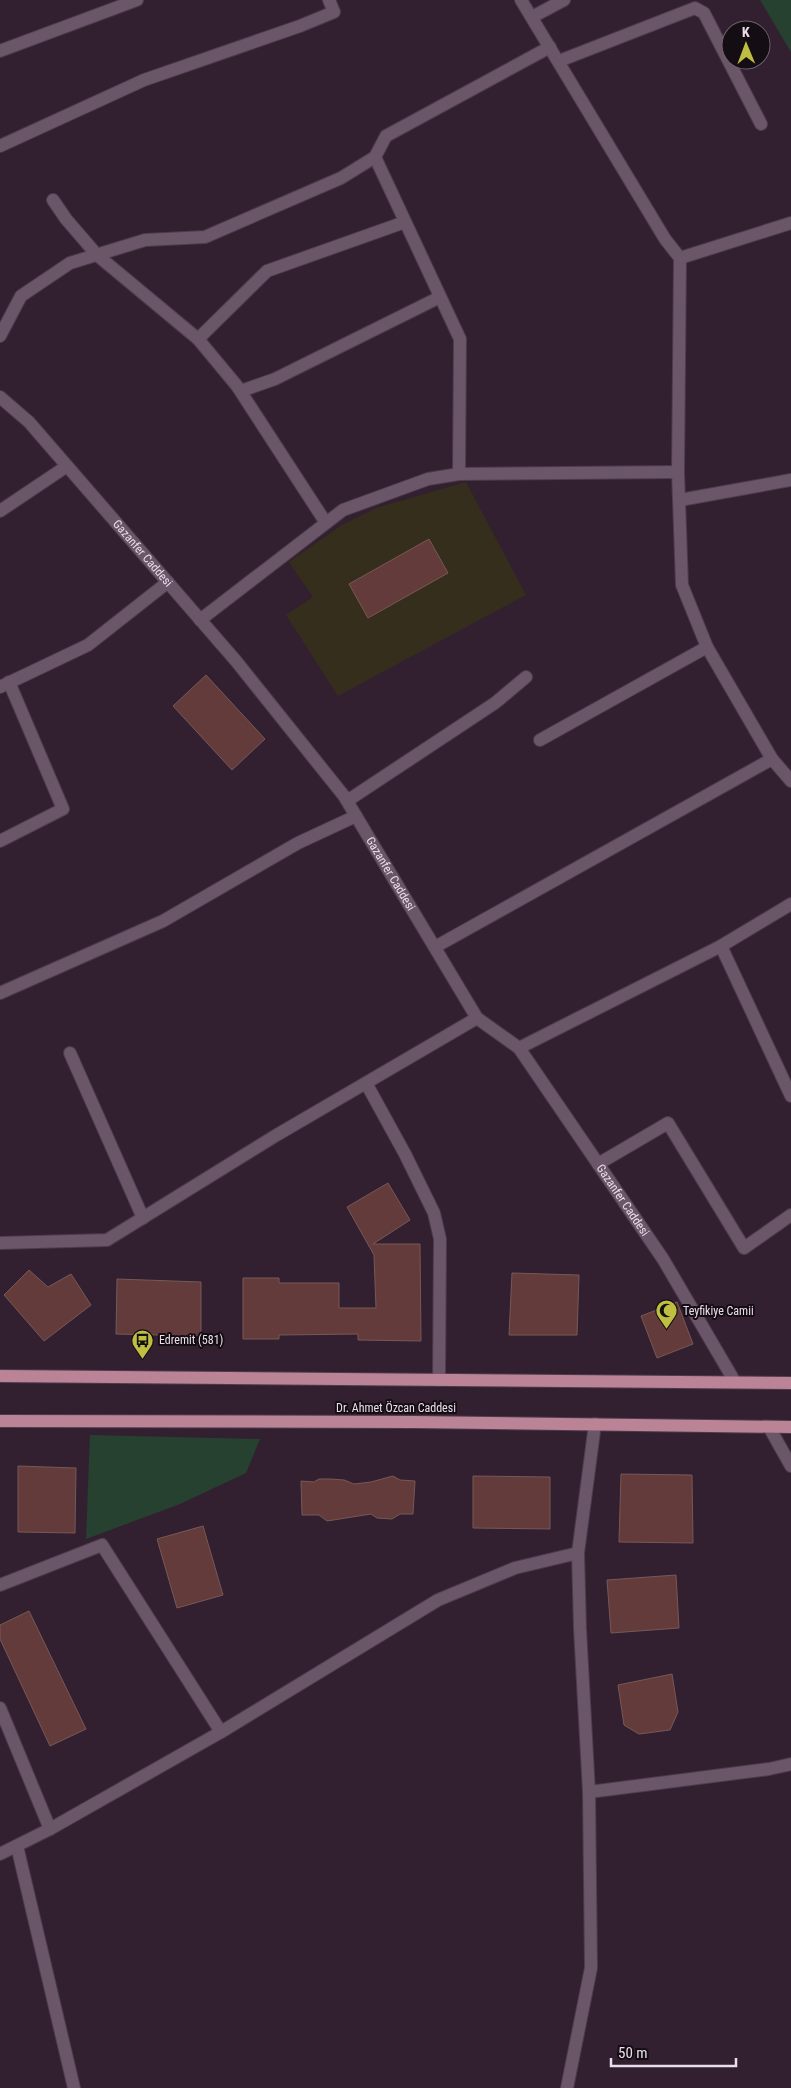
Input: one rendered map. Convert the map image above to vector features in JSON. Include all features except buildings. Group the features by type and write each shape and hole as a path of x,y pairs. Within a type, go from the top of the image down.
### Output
{"main road":[{"path":"0,1376 791,1382"},
{"name":"Dr. Ahmet Özcan Caddesi","path":"0,1420 414,1422 791,1427"}],"street":[{"path":"0,51 137,0"},
{"path":"0,146 144,80 300,26 334,12 329,0"},
{"path":"521,0 665,239 680,258 678,472 682,585 708,647 772,759 791,781"},
{"path":"532,17 564,0"},
{"path":"559,61 695,8 704,13 761,124"},
{"path":"0,336 21,296 70,263 145,240 205,237 341,178 375,156 386,136 550,47"},
{"path":"375,156 460,339 459,474"},
{"path":"53,200 96,255 198,339 241,391 326,523"},
{"path":"198,339 267,271 406,222"},
{"path":"680,258 791,223"},
{"path":"241,391 275,379 440,297"},
{"name":"Gazanfer Caddesi","path":"0,397 29,422 236,661 347,801 477,1018 519,1048 663,1259 736,1382"},
{"path":"0,511 67,466"},
{"path":"200,620 343,510 428,479 459,474 678,472"},
{"path":"680,500 791,480"},
{"path":"0,841 63,809 4,684 88,645 168,582"},
{"path":"540,740 708,647"},
{"path":"347,801 495,703 526,677"},
{"path":"435,947 772,759"},
{"path":"0,993 163,921 298,843 356,816"},
{"path":"519,1048 721,946 791,904"},
{"path":"721,946 791,1096"},
{"path":"0,1243 106,1240 275,1136 477,1018"},
{"path":"70,1053 143,1218"},
{"path":"366,1083 434,1213 440,1238 439,1380"},
{"path":"598,1164 668,1123 744,1248 791,1215"},
{"path":"567,2088 591,1968 589,1792 578,1553 595,1424"},
{"path":"769,1427 791,1466"},
{"path":"0,1584 102,1545 220,1732"},
{"path":"0,1854 50,1829 220,1732 438,1600 515,1568 578,1553"},
{"path":"0,1708 50,1829"},
{"path":"589,1792 791,1764"},
{"path":"17,1846 74,2088"}],"shaded area":[{"path":"466,482 526,595 338,696 286,615 313,597 289,562 342,525 376,508"}],"green space":[{"path":"760,0 791,0 791,52"},
{"path":"90,1435 260,1439 246,1473 180,1504 86,1539"}],"place":[{"name":"Teyfikiye Camii","path":"667,1330"},
{"name":"Edremit (581)","path":"143,1359"}]}
